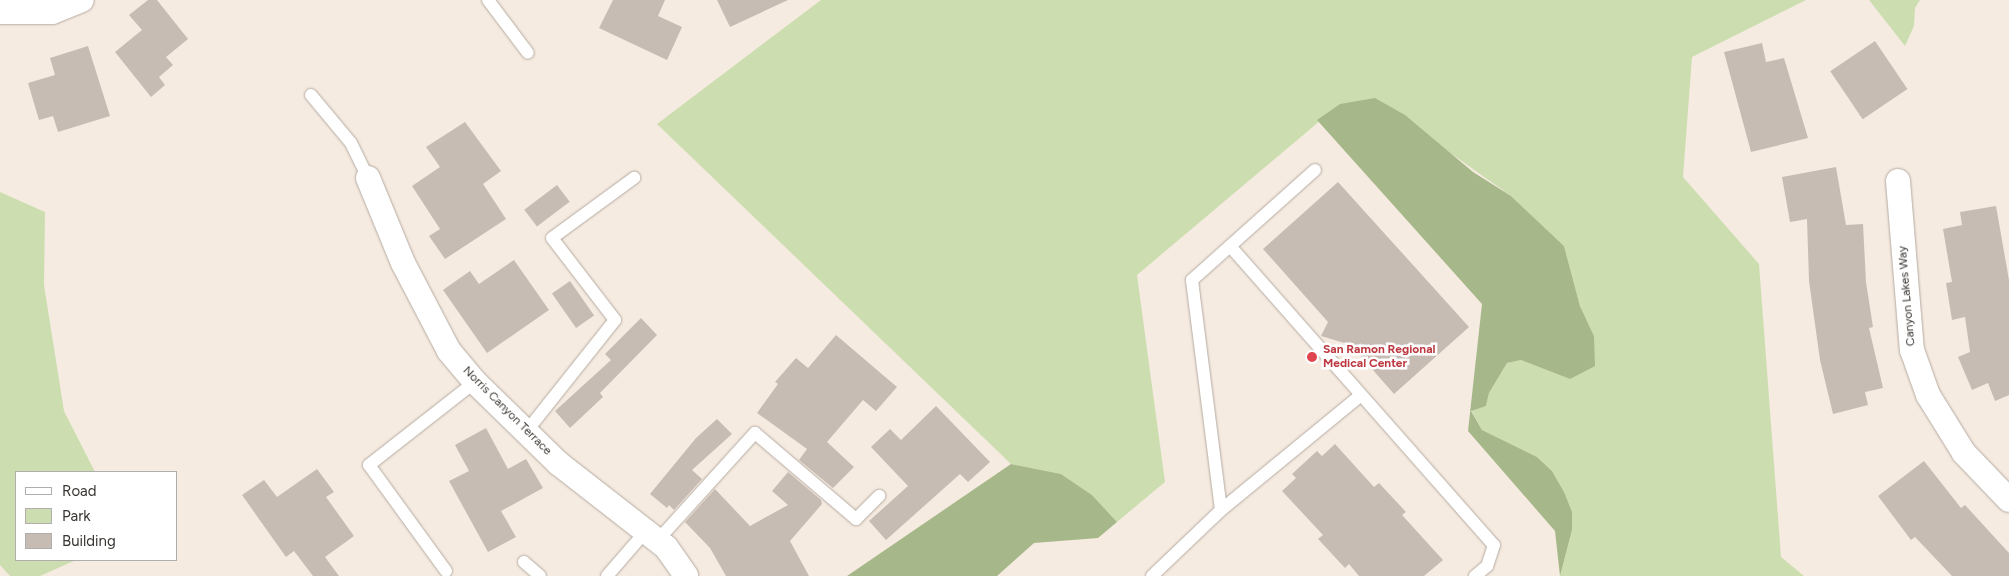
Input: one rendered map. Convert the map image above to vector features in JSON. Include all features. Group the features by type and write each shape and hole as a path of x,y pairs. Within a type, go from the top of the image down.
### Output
{"street":[{"path":"0,12 52,12 82,0"},
{"name":"Norris Canyon Terrace","path":"368,178 402,263 449,351 475,382 558,463 651,536 686,576"},
{"name":"Canyon Lakes Way","path":"1898,181 1912,350 1928,396 1964,453 2009,500"}],"lane":[{"path":"488,0 528,53"},
{"path":"311,95 350,143 368,178"},
{"path":"1221,510 1192,280 1315,170"},
{"path":"526,432 615,320 552,238 634,178"},
{"path":"1230,246 1360,396 1494,545 1487,566 1475,576"},
{"path":"446,571 368,465 475,382"},
{"path":"1152,576 1221,510 1360,396"},
{"path":"607,576 651,536 755,433 856,520 879,496"},
{"path":"524,562 540,576"}],"green space":[{"path":"821,0 1806,0 1692,57 1683,177 1759,264 1781,557 1804,576 1560,576 1572,530 1564,492 1552,471 1537,457 1482,430 1471,410 1486,406 1489,393 1507,363 1521,360 1570,379 1594,336 1580,306 1564,246 1511,196 1442,147 1340,104 1137,275 1165,482 1117,522 1092,495 1061,474 1011,464 657,124"},
{"path":"1869,0 1920,0 1915,8 1914,26 1905,46"},
{"path":"1375,98 1405,115 1473,172 1511,196 1564,246 1580,306 1594,336 1595,366 1570,379 1521,360 1507,363 1489,393 1486,406 1471,411 1482,430 1537,457 1552,471 1564,492 1572,512 1572,530 1560,576 1555,531 1468,431 1482,304 1317,120 1340,104"},
{"path":"0,192 45,212 44,285 64,411 94,471 15,471 15,561 74,561 40,576 10,576 0,565"},
{"path":"1011,464 1061,474 1092,495 1117,522 1098,538 1034,543 997,576 847,576"}],"building":[{"path":"148,0 157,0 188,39 166,57 173,65 159,77 165,85 151,97 115,52 142,30 129,15"},
{"path":"613,0 665,0 658,16 682,27 667,60 599,28"},
{"path":"717,0 788,0 730,27"},
{"path":"1875,41 1907,89 1863,119 1830,71"},
{"path":"1762,43 1766,62 1784,58 1808,138 1751,152 1724,52"},
{"path":"88,46 110,116 58,132 53,116 39,120 28,83 55,75 50,58"},
{"path":"465,122 501,171 483,184 506,219 445,259 429,236 440,229 412,186 440,167 426,147"},
{"path":"1836,167 1846,225 1863,224 1866,282 1873,327 1869,328 1883,388 1865,392 1868,405 1833,414 1820,360 1809,281 1807,219 1790,222 1782,177"},
{"path":"1338,182 1469,327 1394,394 1351,345 1321,336 1328,322 1263,249"},
{"path":"557,185 570,202 537,226 524,210"},
{"path":"1996,206 2009,280 2009,395 1995,401 1988,383 1972,390 1958,357 1970,352 1965,317 1952,320 1946,283 1952,282 1943,229 1962,225 1960,212"},
{"path":"514,260 549,310 487,353 443,290 470,271 479,284"},
{"path":"570,281 594,315 576,328 552,294"},
{"path":"641,318 657,335 600,393 603,397 570,428 555,411 611,360 605,354"},
{"path":"836,335 897,387 876,411 863,400 827,442 854,467 833,488 799,460 807,449 757,413 778,384 775,382 796,358 808,368"},
{"path":"936,406 990,462 968,482 960,474 886,540 869,521 908,486 871,447 890,429 901,440"},
{"path":"717,419 732,434 692,470 702,479 674,510 669,505 667,508 650,494 696,438"},
{"path":"486,428 508,469 526,459 543,488 501,511 516,537 488,552 449,481 469,471 455,445"},
{"path":"1335,444 1374,487 1379,483 1406,512 1402,515 1443,560 1424,576 1359,576 1349,564 1345,568 1318,539 1323,535 1282,491 1296,478 1292,474 1317,451 1322,456"},
{"path":"1924,461 1961,508 1965,505 2009,553 2009,576 1952,576 1915,537 1911,540 1878,496"},
{"path":"317,469 334,492 326,497 354,536 325,557 339,576 313,576 294,551 286,557 242,495 264,480 277,497"},
{"path":"788,472 821,500 822,504 790,541 809,576 726,576 710,548 685,522 715,489 750,526 788,505 772,491"}],"place":[{"name":"San Ramon Regional Medical Center","path":"1312,357"}]}
